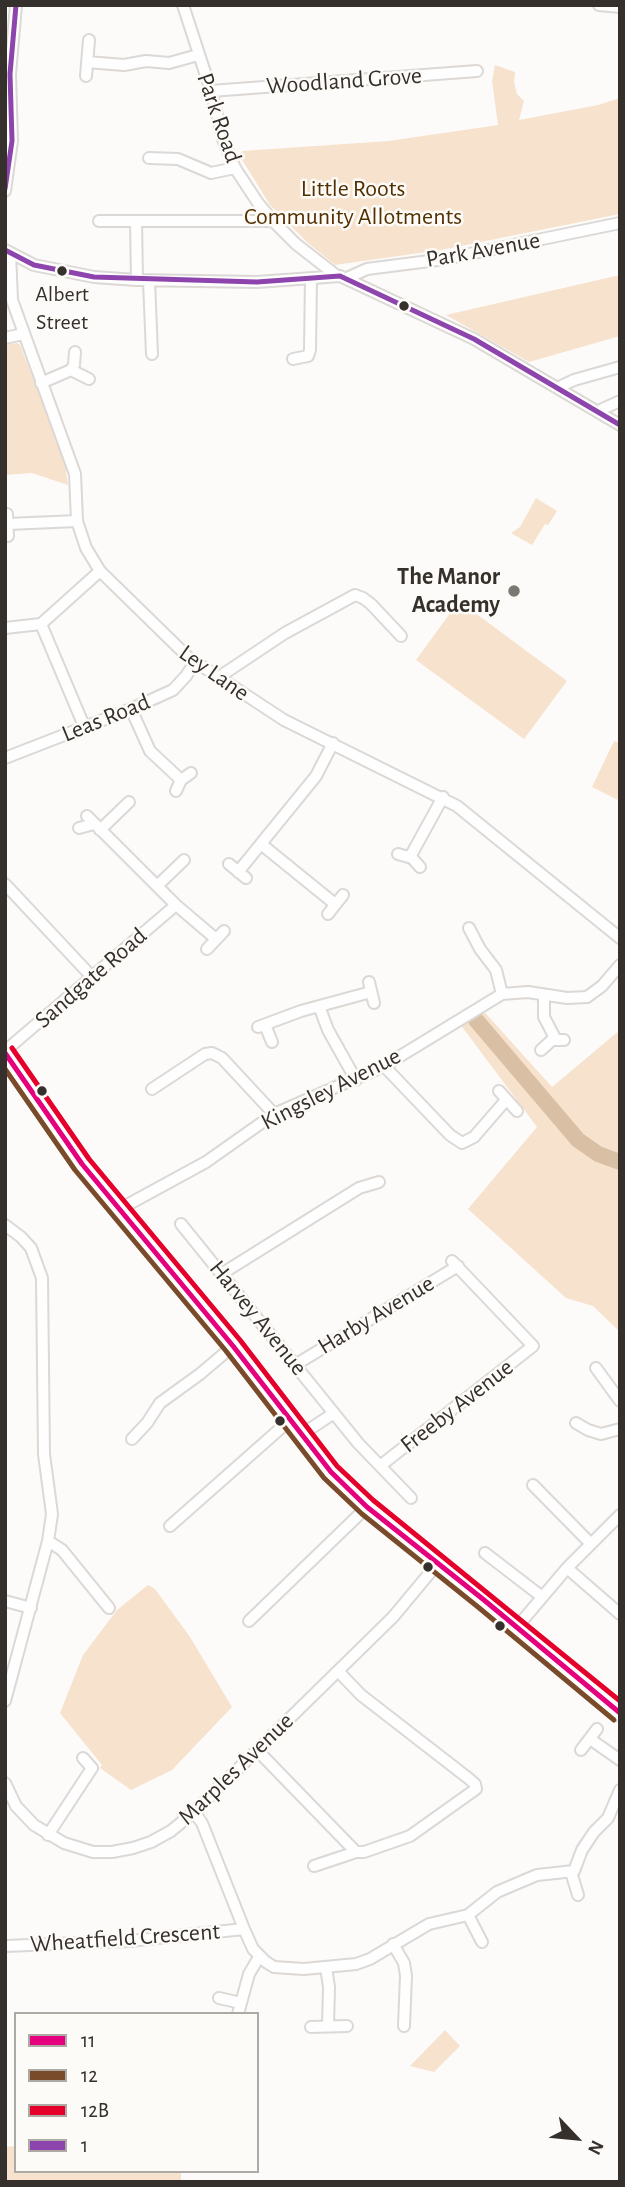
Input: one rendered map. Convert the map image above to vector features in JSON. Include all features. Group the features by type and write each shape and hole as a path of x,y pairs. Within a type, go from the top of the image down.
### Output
{"highway":[{"path":"5,1052 82,1164 233,1346 331,1472 367,1507 620,1713"}],"street":[{"path":"5,191 12,141 8,65 16,5"},
{"name":"Park Road","path":"183,5 211,91 224,142 235,168 258,203 296,244 341,277 474,339 620,425"},
{"path":"599,5 620,7"},
{"path":"86,76 89,40"},
{"path":"87,62 124,65 146,61 169,63 198,55"},
{"name":"Woodland Grove","path":"211,91 477,71"},
{"path":"149,158 188,161 211,173 235,168"},
{"path":"99,221 273,221"},
{"path":"136,221 137,280"},
{"name":"Park Avenue","path":"341,277 367,269 445,259 620,223"},
{"path":"8,252 34,265 66,272 149,281 257,282 341,277"},
{"name":"Ley Lane","path":"8,252 12,300 75,474 77,521 86,548 100,571 178,649 195,662 284,720 443,797 469,813 620,939"},
{"path":"293,359 308,356 310,350 311,279"},
{"path":"149,281 152,354"},
{"path":"5,338 23,334"},
{"path":"41,383 71,370 75,352"},
{"path":"557,388 574,380 620,367"},
{"path":"71,370 89,379"},
{"path":"598,411 620,401"},
{"path":"8,524 77,521"},
{"path":"5,628 41,624 100,571"},
{"path":"219,677 285,633 355,595 371,604 401,636"},
{"path":"41,624 84,726"},
{"name":"Leas Road","path":"5,758 173,690 195,662"},
{"path":"131,709 150,751 179,786 191,772"},
{"path":"238,871 316,776 333,743"},
{"path":"410,858 443,797"},
{"path":"79,828 94,823 129,802"},
{"path":"94,823 176,905 220,935 207,949"},
{"path":"261,844 339,900 328,914"},
{"path":"398,854 410,858 420,867"},
{"path":"157,886 184,860"},
{"path":"5,884 93,978"},
{"name":"Sandgate Road","path":"5,1052 176,905"},
{"path":"469,928 480,949 496,970 502,993 587,997 602,986 620,965"},
{"path":"272,1042 262,1026 319,1006 372,993"},
{"name":"Kingsley Avenue","path":"118,1210 206,1163 274,1114 384,1066 502,993"},
{"path":"541,1050 560,1039 544,1017 544,995"},
{"path":"319,1006 328,1030 356,1080"},
{"path":"156,1082 205,1054 212,1053 222,1058 274,1114"},
{"path":"384,1066 450,1135 462,1143 474,1137 503,1096 517,1111"},
{"path":"223,1273 359,1188 379,1182"},
{"name":"Harvey Avenue","path":"181,1224 334,1413 411,1498"},
{"path":"5,1225 31,1248 42,1278 44,1454 52,1514 48,1541 5,1701"},
{"name":"Freeby Avenue","path":"380,1466 533,1346 455,1263"},
{"name":"Harby Avenue","path":"295,1365 455,1263"},
{"path":"131,1421 136,1435 160,1403 233,1346"},
{"path":"596,1368 620,1401"},
{"path":"301,1435 334,1413"},
{"path":"170,1526 290,1420"},
{"path":"576,1423 601,1434 620,1429"},
{"path":"533,1485 591,1544"},
{"path":"548,1499 558,1490"},
{"path":"249,1621 367,1507"},
{"path":"517,1627 541,1596 620,1515"},
{"path":"48,1541 62,1550 109,1608"},
{"path":"493,1555 541,1596"},
{"name":"Marples Avenue","path":"6,1789 26,1817 48,1835 64,1843 93,1852 122,1850 151,1842 171,1831 194,1812 400,1609 438,1563"},
{"path":"567,1568 620,1614"},
{"path":"5,1601 31,1608"},
{"path":"314,1866 356,1852 364,1853 410,1836 476,1789 475,1784 361,1695 338,1671"},
{"path":"581,1750 597,1729"},
{"path":"590,1739 620,1760"},
{"path":"257,1750 356,1852"},
{"path":"48,1835 92,1768 83,1758"},
{"path":"244,1929 253,1949 274,1967 326,1967 356,1964 370,1959 429,1924 468,1915 497,1892 537,1875 574,1871 582,1850 607,1818 620,1790"},
{"name":"Wheatfield Crescent","path":"5,1946 130,1941 244,1929 202,1823 194,1812"},
{"path":"571,1872 578,1895"},
{"path":"468,1915 482,1942"},
{"path":"393,1944 404,1963 406,1976 404,2026"},
{"path":"219,1998 239,2009 249,1974 259,1956"},
{"path":"326,1967 330,1987 328,2026"},
{"path":"311,2027 347,2025"}],"green space":[{"name":"Little Roots Community Allotments","path":"495,65 515,72 517,94 524,101 519,120 598,105 620,98 620,214 441,250 335,265 308,243 270,205 241,158 242,151 389,141 498,125 492,81"},
{"path":"620,275 620,336 529,362 446,315"},
{"path":"17,343 64,458 68,485 32,473 5,475 5,345"},
{"path":"536,498 557,511 532,545 511,533 520,527"},
{"path":"459,601 567,681 524,739 416,660"},
{"path":"614,741 620,743 620,801 592,787"},
{"path":"479,1006 552,1087 620,1030 620,1332 593,1306 566,1298 468,1209 537,1127 457,1020"},
{"path":"148,1585 155,1589 190,1637 232,1707 172,1770 131,1790 100,1768 102,1765 60,1713 83,1655 117,1610"},
{"path":"445,2030 460,2046 434,2072 410,2066"},
{"path":"14,2146 14,2173 181,2173 181,2182 5,2182 5,2147"}],"waterway":[{"path":"476,1020 578,1140 598,1154 620,1162"}],"transit line":[{"name":"1","path":"5,189 12,141 10,74 16,5"},
{"name":"1","path":"5,250 34,265 94,277 257,282 340,276 474,339 620,425"},
{"name":"12B","path":"12,1048 89,1159 240,1340 337,1466 373,1500 620,1701"},
{"name":"11","path":"5,1053 82,1164 233,1346 331,1472 367,1507 620,1713"},
{"name":"12","path":"5,1069 75,1170 226,1351 324,1478 362,1514 614,1720"}],"place":[{"name":"Albert Street","path":"62,271"},
{"name":"The Manor Academy","path":"514,591"}]}
